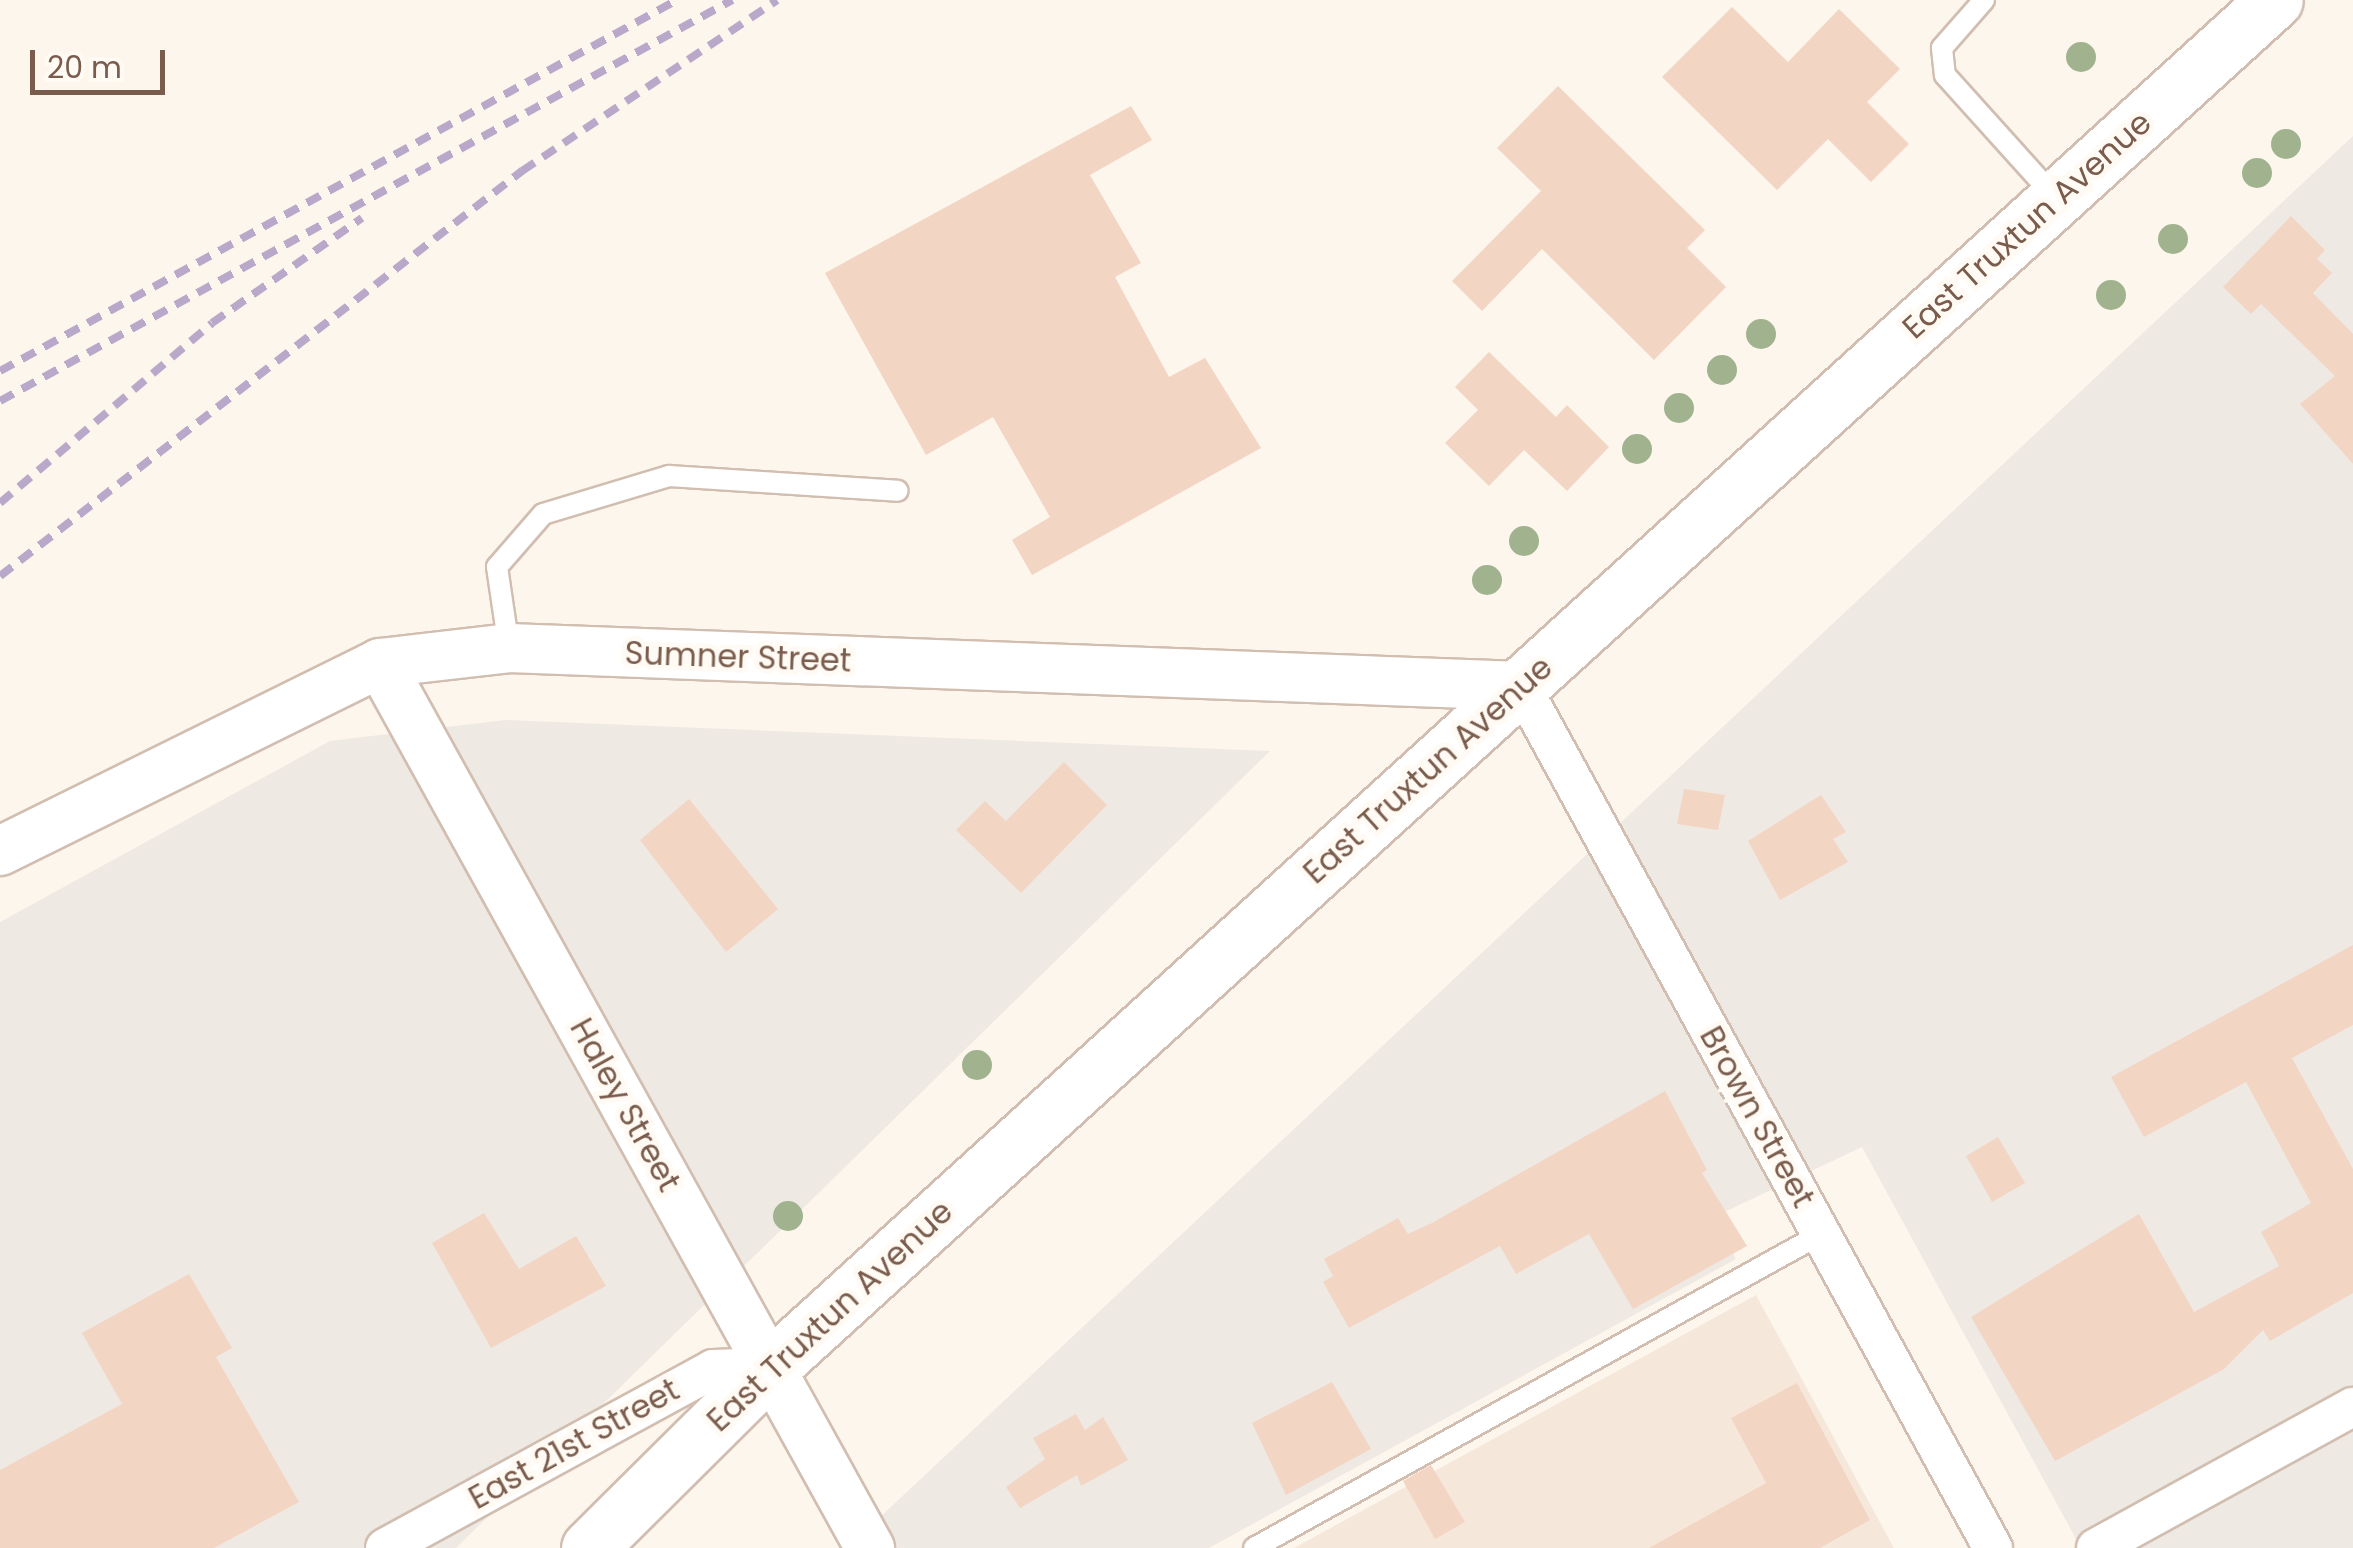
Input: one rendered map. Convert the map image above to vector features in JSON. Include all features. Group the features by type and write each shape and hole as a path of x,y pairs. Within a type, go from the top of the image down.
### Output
{"main road":[{"name":"East Truxtun Avenue","path":"589,1548 770,1367 2275,0"}],"street":[{"name":"Sumner Street","path":"0,851 380,662 509,648 1521,686"},
{"name":"Haley Street","path":"380,662 870,1548"},
{"name":"Brown Street","path":"1521,686 1992,1548"},
{"name":"East 21st Street","path":"385,1548 713,1368 770,1367"},
{"path":"2096,1548 2353,1407"}],"lane":[{"path":"1984,0 1942,48 1946,75 2056,199"},
{"path":"509,648 497,567 544,514 668,476 898,491"},
{"path":"1254,1548 1821,1234"}],"shaded area":[{"path":"2353,136 2353,1548 2081,1548 1862,1147 1714,1217 1736,1259 1209,1548 847,1548"},
{"path":"505,720 1270,751 456,1548 0,1548 0,922 330,741"},
{"path":"1756,1295 1894,1548 1294,1548"}],"building":[{"path":"1732,7 1788,62 1839,9 1900,69 1867,102 1909,144 1871,182 1828,139 1777,190 1662,77"},
{"path":"1558,86 1705,230 1687,248 1726,287 1654,360 1542,249 1482,311 1452,281 1541,191 1497,148"},
{"path":"1131,106 1152,140 1090,175 1141,263 1115,277 1169,377 1205,358 1261,448 1032,575 1012,540 1050,517 993,417 926,455 825,273"},
{"path":"2291,216 2325,250 2317,259 2332,273 2313,293 2353,334 2353,464 2300,404 2335,376 2261,304 2251,314 2223,287"},
{"path":"1489,352 1556,417 1567,405 1609,447 1567,491 1524,450 1489,486 1445,443 1478,410 1455,387"},
{"path":"1064,762 1107,805 1021,893 956,830 985,801 1006,821"},
{"path":"1684,789 1725,795 1718,830 1677,824"},
{"path":"1821,795 1846,832 1833,839 1848,862 1780,900 1748,841"},
{"path":"689,799 778,909 726,952 640,840"},
{"path":"2353,945 2353,1025 2292,1058 2353,1169 2353,1293 2270,1341 2263,1330 2224,1369 2055,1461 1971,1317 2139,1214 2194,1312 2279,1266 2261,1232 2311,1203 2246,1082 2144,1137 2111,1077"},
{"path":"1665,1091 1707,1170 1702,1173 1747,1246 1633,1309 1589,1234 1516,1274 1500,1246 1349,1328 1323,1282 1333,1276 1324,1259 1398,1218 1408,1234 1432,1223"},
{"path":"1998,1137 2025,1183 1992,1202 1966,1156"},
{"path":"484,1213 519,1269 576,1236 606,1286 491,1348 432,1243"},
{"path":"189,1274 232,1348 216,1357 299,1502 214,1548 0,1548 0,1470 122,1404 82,1333"},
{"path":"1332,1382 1371,1449 1286,1495 1252,1423"},
{"path":"1797,1383 1870,1520 1820,1548 1649,1548 1766,1483 1731,1418"},
{"path":"1076,1414 1085,1430 1103,1417 1128,1460 1081,1486 1077,1475 1020,1508 1006,1487 1045,1459 1033,1438"},
{"path":"1431,1465 1465,1522 1435,1539 1403,1481"}],"railway":[{"path":"0,371 677,0"},
{"path":"0,401 732,0"},
{"path":"0,576 522,171 777,0"},
{"path":"0,503 212,323 362,218"}]}
